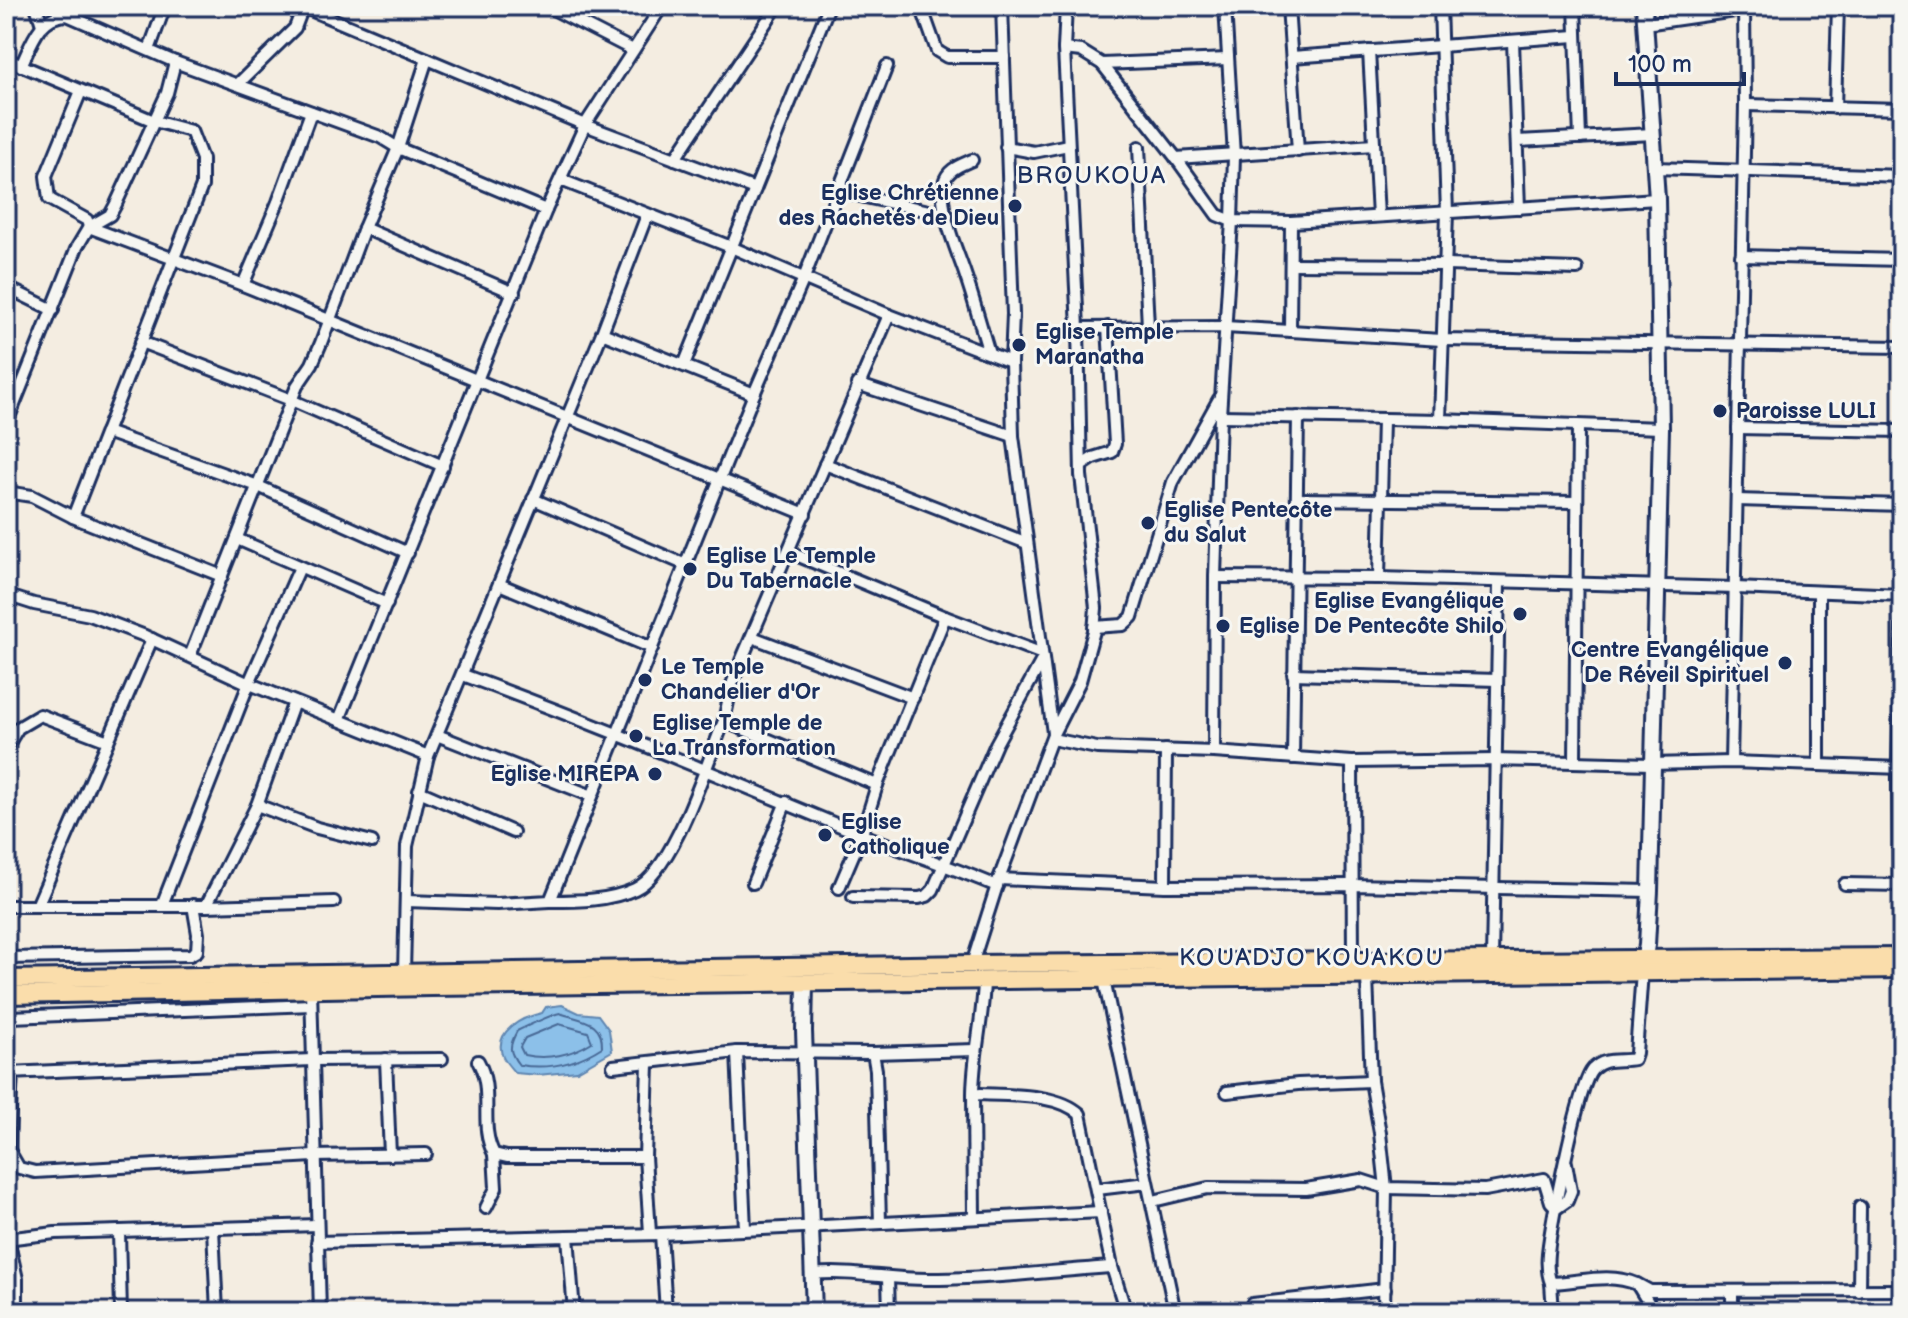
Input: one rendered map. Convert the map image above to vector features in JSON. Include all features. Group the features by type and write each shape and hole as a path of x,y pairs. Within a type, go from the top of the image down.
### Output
{"main road":[{"path":"6,995 311,997 805,983 1367,977 1902,957"},
{"path":"6,979 972,964 1492,960 1902,969"}],"street":[{"path":"36,6 42,25"},
{"path":"149,50 165,6"},
{"path":"238,84 295,28 302,6 585,125 755,189"},
{"path":"547,6 633,50"},
{"path":"339,720 546,210 585,125 662,6"},
{"path":"684,365 829,6"},
{"path":"921,6 937,51 947,57 1004,57"},
{"path":"1002,6 1013,314 1013,436 1053,737"},
{"path":"972,964 998,882 1053,737 1080,681 1089,654 1096,608 1081,466 1078,328 1064,49 1066,6"},
{"path":"1214,752 1220,416 1234,156 1225,6"},
{"path":"1288,6 1298,151"},
{"path":"1440,6 1447,213 1440,420"},
{"path":"1575,6 1580,138"},
{"path":"1553,1312 1548,1275 1549,1251 1574,1121 1588,1075 1604,1061 1634,1059 1636,1053 1650,891 1661,428 1657,199 1644,6"},
{"path":"1645,24 1770,6"},
{"path":"1835,108 1838,6"},
{"path":"675,159 775,9"},
{"path":"1731,762 1745,105 1744,9"},
{"path":"21,66 42,25 50,18 67,15 175,62 380,137 398,148 546,210"},
{"path":"1292,57 1575,36"},
{"path":"1513,41 1519,208"},
{"path":"1064,49 1081,51 1102,64 1217,215 1232,221 1291,222 1657,199"},
{"path":"1369,51 1378,216"},
{"path":"6,59 154,121 191,131 202,159 202,186 73,517"},
{"path":"190,656 291,400 312,364 398,148 427,59"},
{"path":"1102,64 1228,59"},
{"path":"6,425 77,247 89,227 110,215 167,93 175,62"},
{"path":"550,901 887,66"},
{"path":"81,91 49,167 45,184 49,199 87,220 89,227"},
{"path":"1745,105 1902,109"},
{"path":"243,285 311,112"},
{"path":"1518,141 1653,134"},
{"path":"1006,147 1020,152 1034,152 1068,145"},
{"path":"1176,158 1374,145"},
{"path":"1139,147 1148,326"},
{"path":"972,160 948,173 943,183 952,240 989,353"},
{"path":"1655,168 1902,176"},
{"path":"561,180 1011,362"},
{"path":"838,191 947,215"},
{"path":"404,973 407,846 428,756 602,333 647,215"},
{"path":"1290,331 1291,222"},
{"path":"89,227 243,285 805,514"},
{"path":"364,228 514,293"},
{"path":"1741,256 1902,260"},
{"path":"1291,264 1577,269"},
{"path":"6,287 53,310"},
{"path":"406,901 497,904 605,898 637,889 654,874 680,832 724,721 731,687 857,384 889,315"},
{"path":"1081,466 1112,452 1115,444 1108,327"},
{"path":"1078,328 1225,327 1442,340 1902,347"},
{"path":"602,333 754,394"},
{"path":"141,342 291,400 443,466"},
{"path":"6,384 19,389"},
{"path":"857,384 1013,436"},
{"path":"1094,627 1123,625 1132,617 1180,464 1221,395"},
{"path":"1220,416 1661,428"},
{"path":"1293,758 1298,417"},
{"path":"1379,578 1383,420"},
{"path":"1575,761 1578,426"},
{"path":"1738,428 1902,431"},
{"path":"106,432 258,486 408,553"},
{"path":"825,464 1027,543"},
{"path":"6,492 32,496 73,517 222,576"},
{"path":"533,499 686,565"},
{"path":"1297,499 1576,502"},
{"path":"1737,500 1902,505"},
{"path":"237,539 387,604"},
{"path":"789,552 1041,658"},
{"path":"162,905 249,683 300,567"},
{"path":"1215,577 1379,578 1902,595"},
{"path":"1492,960 1499,583"},
{"path":"499,584 652,648"},
{"path":"1819,592 1819,765"},
{"path":"6,595 90,615 428,756"},
{"path":"1845,884 1901,885 1902,616"},
{"path":"839,888 945,617"},
{"path":"752,637 913,698"},
{"path":"37,906 152,639"},
{"path":"853,897 927,896 946,864 996,744 1041,658"},
{"path":"1293,674 1497,680"},
{"path":"463,675 862,834 998,882 1165,886 1492,886 1650,891"},
{"path":"206,906 257,805 294,702"},
{"path":"6,748 18,728 40,715 108,741"},
{"path":"724,721 877,785"},
{"path":"437,735 592,796"},
{"path":"1053,737 1097,748 1214,752 1352,762 1731,762 1900,768"},
{"path":"1165,886 1166,750"},
{"path":"1352,762 1353,961"},
{"path":"419,791 513,832"},
{"path":"753,883 786,802"},
{"path":"257,805 317,828 372,842"},
{"path":"6,906 206,906 334,902"},
{"path":"6,958 190,955 197,951 198,944 193,905"},
{"path":"1367,977 1371,1081 1386,1188 1384,1312"},
{"path":"1104,980 1175,1312"},
{"path":"974,1218 973,1095 984,981"},
{"path":"767,1312 814,1310 804,1051 805,983"},
{"path":"11,1017 311,997 320,1312"},
{"path":"613,1066 737,1052 975,1050"},
{"path":"737,1052 745,1229"},
{"path":"873,1053 880,1223"},
{"path":"386,1059 390,1155"},
{"path":"426,1154 314,1156 35,1172 19,1168 8,1149 9,1073 312,1060 442,1059"},
{"path":"478,1061 487,1076 487,1132 494,1154 496,1188 486,1208"},
{"path":"648,1064 645,1157 666,1312"},
{"path":"1227,1092 1298,1084 1371,1081"},
{"path":"973,1095 1039,1099 1074,1108 1083,1121 1112,1267 1126,1312"},
{"path":"494,1154 507,1157 645,1157"},
{"path":"1153,1201 1208,1188 1306,1189 1361,1180 1386,1188 1485,1190 1544,1179 1551,1202 1557,1208"},
{"path":"1097,1189 1147,1183"},
{"path":"1859,1291 1860,1207"},
{"path":"317,1242 656,1234 1101,1212"},
{"path":"17,1312 17,1279 7,1239 55,1233 317,1225"},
{"path":"213,1229 217,1312"},
{"path":"119,1232 121,1312"},
{"path":"568,1236 574,1312"},
{"path":"813,1274 841,1272 888,1278 954,1278 1112,1267"},
{"path":"888,1278 889,1312"},
{"path":"1551,1283 1600,1278 1626,1280 1650,1291 1902,1290"},
{"path":"1637,1284 1654,1312"},
{"path":"1252,1304 1385,1289"},
{"path":"1732,1292 1732,1312"}],"water":[{"path":"562,1005 579,1013 598,1015 609,1030 612,1051 577,1071 538,1075 515,1073 504,1059 501,1048 505,1033 518,1022 542,1013 546,1007"}],"place":[{"name":"Eglise Chrétienne des Rachetés de Dieu","path":"1015,206"},
{"name":"Eglise Temple Maranatha","path":"1019,345"},
{"name":"Paroisse LULI","path":"1720,411"},
{"name":"Eglise Pentecôte du Salut","path":"1148,523"},
{"name":"Eglise Le Temple Du Tabernacle","path":"690,569"},
{"name":"Eglise Evangélique De Pentecôte Shilo","path":"1520,614"},
{"name":"Eglise","path":"1223,626"},
{"name":"Centre Evangélique De Réveil Spirituel","path":"1785,663"},
{"name":"Le Temple Chandelier d'Or","path":"645,680"},
{"name":"Eglise Temple de La Transformation","path":"636,736"},
{"name":"Eglise MIREPA","path":"655,774"},
{"name":"Eglise Catholique","path":"825,835"}],"district":[{"name":"BROUKOUA","path":"1092,175"},
{"name":"KOUADJO KOUAKOU","path":"1312,957"}]}
